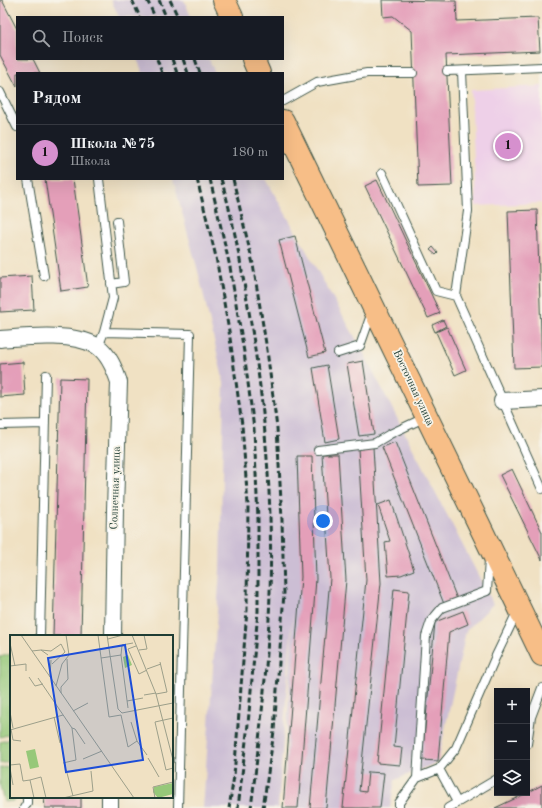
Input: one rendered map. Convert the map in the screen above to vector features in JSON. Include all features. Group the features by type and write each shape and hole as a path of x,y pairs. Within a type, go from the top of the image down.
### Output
{"main road":[{"path":"224,0 232,16"},
{"path":"253,60 259,72"},
{"name":"Восточная улица","path":"284,123 374,306 542,656"}],"street":[{"path":"0,339 32,336 75,339 98,347"},
{"name":"Солнечная улица","path":"98,347 112,362 119,382 113,635"},
{"path":"502,401 542,399"}],"lane":[{"path":"447,72 542,68"},
{"path":"462,71 468,211 456,296 542,489"},
{"path":"284,100 317,82 367,73 413,73"},
{"path":"0,92 16,125"},
{"path":"382,172 436,291 456,296"},
{"path":"28,180 44,276"},
{"path":"98,347 104,332 113,298 99,180"},
{"path":"111,284 124,282 118,221"},
{"path":"338,353 360,346 374,306"},
{"path":"104,332 190,334 176,748 178,808"},
{"path":"40,635 46,375"},
{"path":"318,450 375,442 426,417"},
{"path":"0,425 45,424"},
{"path":"417,778 426,636 431,621 442,608 487,591 490,548"},
{"path":"399,808 399,803 417,778 439,769 456,748 495,658 519,608"},
{"path":"530,724 531,716 542,688"},
{"path":"439,769 457,802"},
{"path":"448,808 494,781"},
{"path":"24,808 27,798"}],"shaded area":[{"path":"111,0 184,0 191,16 119,16"},
{"path":"137,60 209,60 215,72 143,72"},
{"path":"542,86 542,203 476,206 471,90"},
{"path":"173,180 267,180 360,346 493,604 466,631 438,762 395,780 390,808 283,808 293,609 278,808 203,808 220,570 224,383 199,275"}],"green space":[{"path":"10,654 10,734 0,737 0,657"},
{"path":"10,739 10,761 0,764 0,742"},
{"path":"10,766 10,798 16,798 14,801 4,802 0,785 0,768"}],"building":[{"path":"0,0 2,0 16,27 16,60 34,60 40,72 16,72 16,85 0,55"},
{"path":"382,0 456,1 457,21 538,18 540,51 446,55 452,186 418,187 412,31 393,16 383,17"},
{"path":"45,180 73,180 88,287 61,291"},
{"path":"377,180 440,313 428,318 365,186"},
{"path":"537,210 542,367 514,368 508,211"},
{"path":"295,236 325,353 309,357 279,240"},
{"path":"433,247 438,253 436,255 430,250"},
{"path":"32,276 34,310 0,312 0,278"},
{"path":"443,320 446,326 435,332 432,325"},
{"path":"447,327 466,370 455,375 436,332"},
{"path":"363,361 374,434 359,436 347,364"},
{"path":"23,362 25,395 0,397 0,364"},
{"path":"327,365 339,439 325,442 313,368"},
{"path":"60,378 87,379 81,635 53,635"},
{"path":"395,442 457,599 444,604 382,447"},
{"path":"373,447 381,583 359,791 366,792 368,772 384,773 380,808 343,808 366,580 358,448"},
{"path":"322,454 338,454 346,580 326,808 310,808 330,578"},
{"path":"297,456 312,456 316,579 298,808 283,808 301,577"},
{"path":"512,469 542,532 542,560 500,475"},
{"path":"391,500 414,570 401,575 388,576 385,542 390,541 378,505"},
{"path":"394,589 409,591 394,747 402,748 400,765 377,763"},
{"path":"463,611 468,624 449,632 438,761 422,760 435,622"},
{"path":"542,785 542,808 495,808 521,796 530,796 530,791"},
{"path":"44,798 81,798 81,808 45,808"}],"railway":[{"path":"132,0 140,16"},
{"path":"147,0 155,16"},
{"path":"159,0 166,16"},
{"path":"170,0 178,16"},
{"path":"157,60 162,72"},
{"path":"172,60 177,72"},
{"path":"183,60 188,72"},
{"path":"195,60 200,72"},
{"path":"197,180 216,257 229,331 242,425 248,505 247,610 234,776 229,808"},
{"path":"210,180 230,267 244,352 254,429 258,519 258,611 248,724 238,808"},
{"path":"221,180 236,239 253,336 263,409 269,482 271,556 269,619 263,700 251,808"},
{"path":"233,180 253,264 267,350 277,428 282,520 284,593 274,731 263,808"}],"place":[{"name":"Школа №75","path":"508,146"}]}
